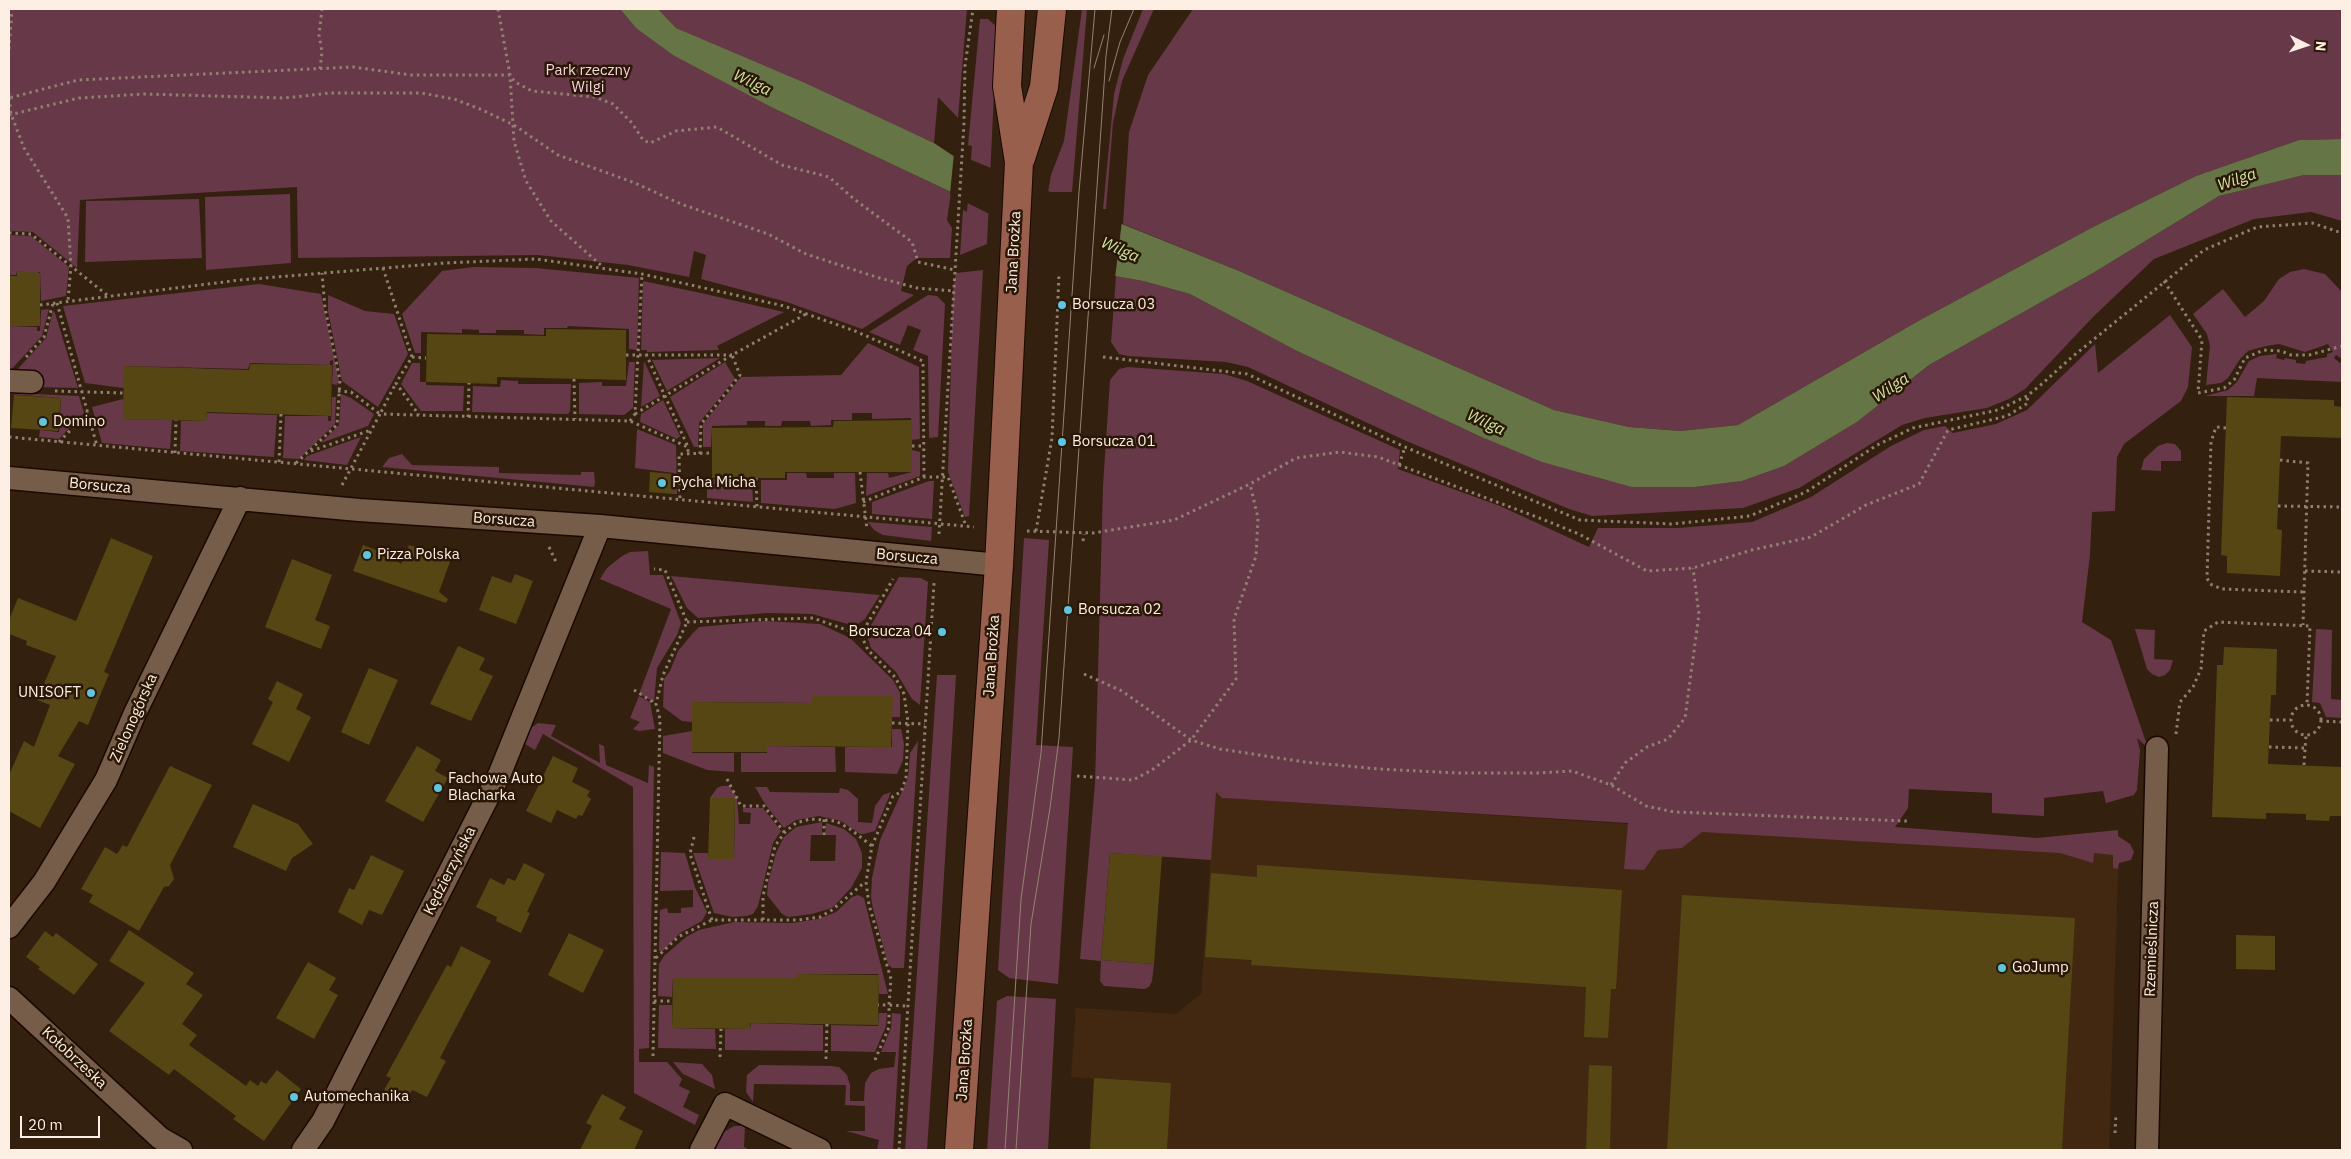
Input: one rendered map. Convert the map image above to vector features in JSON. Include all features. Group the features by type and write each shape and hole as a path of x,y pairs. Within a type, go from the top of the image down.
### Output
{"main road":[{"name":"Jana Brożka","path":"959,1150 999,565 1013,251 1019,162 1007,86 1011,9"},
{"name":"Jana Brożka","path":"1019,162 1044,87 1052,9"}],"street":[{"name":"Borsucza","path":"9,478 240,498 331,508 600,526 999,565"},
{"name":"Zielonogórska","path":"9,927 44,882 106,780 135,712 240,498"},
{"name":"Kędzierzyńska","path":"303,1150 323,1121 500,773 600,526"},
{"name":"Rzemieślnicza","path":"2147,1150 2167,743"},
{"name":"Kołobrzeska","path":"9,998 156,1144 181,1150"},
{"path":"701,1150 725,1104 820,1150"}],"path":[{"path":"9,49 12,9"},
{"path":"320,69 322,52 319,35 322,9"},
{"path":"498,9 510,75 514,142 526,181 537,201 551,220 604,268"},
{"path":"939,537 964,123 965,66 973,9"},
{"path":"9,98 78,80 353,67 411,75 510,75"},
{"path":"510,75 515,82 532,91 595,97 613,104 632,123 643,140 650,143 676,131 717,127 782,165 830,177 854,199 912,242 918,262 954,270"},
{"path":"9,93 10,115 24,148 68,218 71,266 68,301"},
{"path":"10,115 79,98 144,94 285,98 330,93 421,93 454,100 514,126 558,155 635,184 681,204 768,234 806,254 917,288 953,291"},
{"path":"1103,357 1247,374 1405,447 1580,520 1672,524 1750,516 1806,492 1877,445 1913,428 1998,410 2027,396 2164,281 2204,250 2257,227 2312,223 2342,233"},
{"path":"9,233 31,234 108,295"},
{"path":"40,305 108,295 322,273 536,259 642,274 784,306 855,331 923,361 924,477"},
{"path":"331,508 350,468 412,357 383,268"},
{"path":"296,464 337,425 340,380 325,308 322,273"},
{"path":"635,414 642,274"},
{"path":"1036,531 1052,438 1059,274"},
{"path":"2164,281 2202,340 2198,393 2224,388 2234,380 2245,358 2264,350 2309,356 2342,346"},
{"path":"55,303 27,379 83,392 124,393"},
{"path":"55,303 83,392 97,446"},
{"path":"630,421 635,414 665,395 806,314"},
{"path":"646,354 688,447 688,454"},
{"path":"626,355 732,355"},
{"path":"700,454 701,424 740,375 732,355"},
{"path":"412,357 426,358"},
{"path":"574,379 575,419"},
{"path":"396,383 420,415"},
{"path":"468,417 469,383"},
{"path":"339,391 351,392 380,414 630,421 688,447"},
{"path":"1026,531 1084,534 1174,520 1250,484 1296,458 1340,452 1378,457 1579,534 1647,571 1693,568 1752,550 1811,537 1866,506 1919,484 1948,430 2007,416 2028,403 2027,396"},
{"path":"59,442 88,412"},
{"path":"279,462 281,414"},
{"path":"175,453 176,420"},
{"path":"2226,428 2216,427 2211,442 2207,578 2210,584 2222,589 2304,592"},
{"path":"308,452 372,429"},
{"path":"9,437 680,498 757,507 940,522 966,526 948,477 924,477 863,502"},
{"path":"912,446 924,446"},
{"path":"1399,465 1405,447"},
{"path":"680,498 679,454 712,453"},
{"path":"2280,460 2308,463 2303,625"},
{"path":"860,472 864,516 867,529 872,533"},
{"path":"756,478 757,507"},
{"path":"1077,776 1133,780 1152,770 1191,740 1236,679 1234,619 1256,556 1258,518 1250,484"},
{"path":"2278,506 2342,508"},
{"path":"1083,541 1084,534"},
{"path":"543,542 548,545 558,565 558,572"},
{"path":"1611,784 1626,763 1647,747 1668,739 1686,718 1700,614 1693,568"},
{"path":"653,1056 660,719 656,704 663,675 687,622 665,570 654,569"},
{"path":"2305,571 2342,572"},
{"path":"860,635 897,572"},
{"path":"899,1150 935,576"},
{"path":"687,622 813,618 860,635 868,650 894,677 904,694 908,722 906,778 901,792 893,796 872,846 866,882 869,905 891,979 889,1027 875,1060"},
{"path":"2167,743 2180,702 2194,687 2198,678 2201,669 2203,638 2207,628 2223,622 2310,626 2307,705"},
{"path":"1084,674 1122,691 1191,740 1220,749 1305,762 1457,773 1572,771 1611,784 1646,806 1674,812 1907,821"},
{"path":"634,690 656,704"},
{"path":"2307,705 2314,708 2319,714 2320,721 2318,728 2306,735 2298,733 2293,728 2291,720 2293,712 2299,707 2307,705"},
{"path":"2270,720 2291,720"},
{"path":"2320,721 2342,722"},
{"path":"892,722 926,724"},
{"path":"2304,766 2306,735"},
{"path":"2269,747 2305,748"},
{"path":"726,778 742,806 764,806 785,832"},
{"path":"763,920 763,896 775,846 785,832 796,823 810,819 836,821 872,846"},
{"path":"824,819 824,835"},
{"path":"694,837 690,854 712,920"},
{"path":"655,958 678,938 712,920 798,920 820,916 832,910 866,882"},
{"path":"654,1001 672,1001"},
{"path":"878,1005 908,1006"},
{"path":"826,1059 827,1024"},
{"path":"720,1057 721,1029"},
{"path":"2115,1133 2116,1114"}],"shaded area":[{"path":"1215,792 1222,798 1628,824 2037,838 2119,844 2109,1150 1090,1150 1094,1079 1071,1077 1076,1008 1176,1014 1201,994"}],"green space":[{"name":"Park rzeczny Wilgi","path":"9,9 620,9 636,28 775,109 951,192 947,220 952,228 950,258 917,258 907,266 901,291 914,295 862,329 787,302 701,279 706,255 694,251 689,277 628,265 538,255 298,258 297,187 80,200 77,268 33,232 9,231"},
{"path":"658,9 967,9 958,118 938,97 934,143 676,28"},
{"path":"1082,9 1087,9 1072,192 1048,192 1051,175 1064,141"},
{"path":"1143,9 1154,9 1122,81 1113,123 1106,209 1103,209 1114,94 1123,59"},
{"path":"1193,9 2342,9 2342,139 2299,140 2196,176 2093,227 1920,320 1738,425 1680,431 1629,427 1554,410 1239,271 1123,224 1129,132 1148,75"},
{"path":"980,19 988,19 997,27 987,244 960,255 963,210 967,212 972,146 968,145"},
{"path":"2304,175 2342,175 2342,221 2311,212 2254,219 2154,259 2093,317 2025,389 2009,399 1987,408 1925,418 1902,425 1799,488 1743,508 1592,516 1569,509 1404,440 1248,367 1226,362 1128,356 1119,354 1111,342 1116,276 1143,281 1190,294 1295,350 1477,435 1695,487 1742,481 1784,466 1857,422 1929,365 2093,273 2219,196"},
{"path":"290,194 291,263 206,270 205,197"},
{"path":"199,199 202,258 85,262 86,201"},
{"path":"9,235 31,236 69,267 66,296 41,301 40,272 38,272 38,276 19,276 20,271 17,271 16,275 9,275"},
{"path":"473,267 535,268 639,278 637,350 629,349 629,329 568,326 567,328 544,328 544,335 524,334 524,330 496,330 496,333 479,333 479,330 462,329 462,333 421,332 421,353 415,353 402,314 442,271"},
{"path":"2304,269 2325,274 2342,292 2342,359 2336,355 2334,358 2340,363 2342,361 2342,382 2257,378 2254,396 2205,396 2228,390 2237,382 2249,361 2260,356 2277,354 2276,358 2296,360 2296,363 2305,364 2306,361 2327,357 2327,354 2333,352 2328,344 2305,352 2279,344 2266,346 2248,351 2240,359 2228,378 2221,383 2206,385 2210,346 2207,334 2193,314 2223,289 2245,317 2264,301 2279,279 2290,272"},
{"path":"983,270 969,516 965,517 948,472 953,291 956,273"},
{"path":"643,281 784,312 717,346 719,350 647,352 647,350 641,350"},
{"path":"259,284 321,294 339,381 337,385 332,384 333,360 330,361 330,365 250,363 248,369 124,366 124,369 128,369 128,386 123,388 85,383 63,306"},
{"path":"328,295 365,311 394,314 408,354 378,407 342,381 328,311"},
{"path":"928,295 937,296 945,304 938,437 929,438 928,356 913,350 921,330 908,325 900,345 869,332"},
{"path":"49,309 42,336 9,372 9,326 37,327 37,331 40,331 41,310"},
{"path":"53,311 78,388 35,387 15,372 46,338"},
{"path":"2170,315 2192,347 2188,387 2181,401 2124,444 2117,457 2115,511 2092,512 2090,555 2082,622 2111,640 2148,748 2137,738 2140,750 2137,790 2134,795 2106,803 2103,791 2044,798 2044,816 1992,813 1992,793 1909,789 1908,808 1895,827 2037,838 2118,830 2118,836 2130,844 2134,852 2131,860 2119,863 2118,869 2113,868 2113,855 2094,853 2093,863 2060,853 1702,832 1682,848 1658,850 1644,870 1624,869 1628,823 1222,798 1216,792 1211,860 1110,853 1101,960 1154,964 1152,981 1149,987 1144,989 1104,986 1100,981 1101,961 1080,959 1095,783 1103,486 1110,380 1119,369 1128,367 1224,374 1247,381 1400,450 1398,469 1500,506 1589,547 1598,528 1678,528 1752,522 1811,497 1891,446 1924,430 1945,426 1953,433 1996,424 2027,410 2095,344 2098,373"},
{"path":"868,343 919,367 920,439 912,440 911,418 872,419 872,413 852,413 852,420 831,420 831,425 811,426 810,421 782,421 781,426 765,426 765,421 747,421 747,425 712,426 711,447 703,447 703,424 741,377 841,375"},
{"path":"720,358 667,391 652,360"},
{"path":"644,361 660,396 641,407"},
{"path":"629,362 635,362 633,408 624,415 579,414 579,383 602,382 602,386 626,386"},
{"path":"725,362 735,379 699,423 698,447 694,447 670,397"},
{"path":"412,363 420,363 420,382 426,382 426,385 464,386 463,411 421,411 401,384"},
{"path":"501,380 518,381 518,384 571,384 570,411 568,414 472,412 473,386 500,387"},
{"path":"10,393 79,396 84,413 59,439 39,437 40,430 59,432 61,398"},
{"path":"341,394 351,398 374,414 368,426 321,443 339,425"},
{"path":"332,397 336,397 335,424 299,459 283,458 285,416 328,416 328,421 331,421"},
{"path":"123,399 128,417 123,417 123,419 172,420 170,449 102,443 92,407"},
{"path":"663,400 680,436 677,439 640,422 641,414"},
{"path":"207,413 277,415 274,457 180,451 181,421 206,421"},
{"path":"637,429 676,445 677,494 673,494 674,473 635,468"},
{"path":"361,437 347,465 304,460 307,456"},
{"path":"2167,443 2175,444 2181,451 2181,461 2161,461 2161,471 2141,470 2144,459 2158,446"},
{"path":"912,450 920,452 920,476 866,496 867,473 888,473 889,478 912,472"},
{"path":"402,454 412,465 499,467 499,473 581,475 581,472 594,472 595,482 594,487 382,467 389,458"},
{"path":"787,473 806,473 807,478 834,478 834,473 855,473 856,503 835,509 761,503 761,480 787,480"},
{"path":"707,479 752,480 753,502 707,498"},
{"path":"929,481 934,481 932,519 872,514 872,502"},
{"path":"868,522 932,527 931,541 883,535 874,530"},
{"path":"1024,538 1049,540 1036,745 1073,747 1058,984 1009,978 998,970"},
{"path":"648,551 650,575 663,575 681,623 677,635 657,668 654,702 639,694 671,609 600,579 607,568 622,556 630,552"},
{"path":"671,576 880,595 865,619 855,626 812,614 768,613 698,618 687,608"},
{"path":"899,577 921,578 928,582 920,705 912,699 896,672 871,648 868,639 870,627"},
{"path":"765,621 820,624 850,638 893,680 900,693 900,717 892,717 892,696 812,696 812,703 692,702 692,722 682,721 663,707 664,679 670,671 678,651 699,627"},
{"path":"2135,629 2155,630 2154,659 2173,660 2170,670 2165,675 2159,677 2147,669"},
{"path":"2316,629 2332,630 2331,699 2342,700 2342,718 2326,717 2320,703 2312,702"},
{"path":"937,675 956,675 927,1150 905,1150"},
{"path":"639,696 650,702 655,729 639,731 633,729 640,722 630,718"},
{"path":"538,723 556,725 551,736 600,763 599,744 604,746 606,765 648,783 649,765 654,767 649,1048 639,1049 639,1062 667,1062 682,1079 679,1086 690,1091 683,1107 699,1115 695,1125 634,1093 633,787 543,734 535,750 525,744 531,728"},
{"path":"892,729 901,729 904,744 903,760 897,774 845,772 845,747 892,747"},
{"path":"692,731 692,753 734,753 734,772 707,770 663,753 663,736"},
{"path":"918,741 904,968 892,968 888,964 873,909 871,897 872,878 880,840 908,778 910,753"},
{"path":"767,746 835,747 836,772 741,772 741,753 767,753"},
{"path":"729,786 737,797 739,824 750,824 751,813 743,812 743,808 763,808 781,831 773,843 758,906 753,914 747,916 732,917 714,913 693,853 708,853 708,859 734,859 735,799 710,798 717,788"},
{"path":"755,787 767,787 770,792 839,793 840,788 848,790 858,799 858,822 872,823 875,806 883,795 891,792 875,831 860,834 841,821 819,816 796,820 784,828 765,804"},
{"path":"822,822 822,835 811,835 810,861 835,861 836,835 825,835 826,823 844,829 856,839 862,853 862,868 851,888 832,908 812,914 788,917 782,914 767,895 768,883 776,853 784,837 796,827"},
{"path":"661,852 685,853 695,887 707,912 702,921 680,933 663,951 659,951 660,910 667,908 668,913 681,913 681,908 693,907 693,890 660,891"},
{"path":"858,895 864,898 888,994 879,994 878,974 798,974 797,978 673,978 672,997 658,996 659,964 664,956 686,937 699,930 734,922 793,923 818,919 836,912 852,897"},
{"path":"1007,996 1056,999 1048,1150 987,1150 997,1001"},
{"path":"659,1005 672,1005 672,1028 715,1029 716,1049 658,1048"},
{"path":"879,1013 887,1013 886,1026 875,1052 831,1051 831,1025 878,1026"},
{"path":"892,1013 901,1014 893,1150 877,1150 879,1140 846,1131 865,1131 865,1106 845,1105 846,1085 754,1084 753,1102 746,1092 747,1075 759,1065 831,1066 839,1067 847,1075 850,1085 850,1101 864,1101 865,1083 871,1073 879,1069 894,1067 896,1052 881,1052 891,1028"},
{"path":"751,1023 823,1025 823,1051 725,1050 725,1029 750,1029"},
{"path":"673,1062 702,1064 712,1075 715,1089 683,1074"},
{"path":"734,1126 745,1126 744,1147 750,1150 710,1150 722,1133"}],"water":[{"name":"Wilga","path":"620,9 658,9 676,28 805,83 934,143 955,157 1239,271 1554,410 1629,427 1680,431 1738,425 1920,320 2093,227 2196,176 2299,140 2342,139 2342,175 2304,175 2219,196 2093,273 1929,365 1857,422 1784,466 1742,481 1695,487 1632,487 1542,462 1477,435 1295,350 1190,294 1143,281 1115,276 951,192 775,109 673,55 636,28"}],"pier":[{"path":"954,153 1122,221 1115,278 950,194"}],"building":[{"path":"17,271 40,273 40,326 9,326 9,276 17,276"},
{"path":"546,329 626,330 626,380 497,377 497,384 426,382 427,334 546,336"},
{"path":"250,364 332,365 331,416 207,412 206,421 123,419 124,366 249,370"},
{"path":"14,395 61,398 58,431 11,428"},
{"path":"2227,397 2334,400 2334,406 2342,407 2342,438 2281,436 2277,529 2282,530 2280,576 2227,573 2227,556 2221,555"},
{"path":"912,420 912,472 785,472 785,478 712,478 712,428 833,427 834,421"},
{"name":"Pycha Micha","path":"650,472 674,474 673,494 649,492"},
{"path":"111,538 153,556 104,672 109,674 88,725 79,721 58,756 75,764 40,828 9,811 9,775 24,741 34,747 50,705 37,700 56,656 26,645 27,641 9,634 9,620 18,598 76,621"},
{"path":"363,545 389,555 401,564 409,545 452,556 439,592 448,599 446,603 353,571"},
{"path":"292,559 332,575 315,620 330,626 321,649 265,627"},
{"path":"515,574 533,581 516,624 479,610 492,576 511,583"},
{"path":"458,646 485,658 479,670 493,676 471,721 430,704"},
{"path":"2224,647 2277,649 2276,695 2271,695 2268,764 2342,767 2342,816 2330,816 2329,821 2306,820 2306,814 2266,813 2266,819 2212,817 2217,665 2223,665"},
{"path":"369,668 398,680 369,745 341,732"},
{"path":"277,681 303,694 296,709 311,717 289,762 252,744 273,702 268,699"},
{"path":"812,696 893,696 891,747 767,746 767,752 692,752 692,702 812,703"},
{"path":"417,746 441,760 435,771 448,778 423,822 385,801"},
{"path":"553,756 578,768 572,782 590,791 587,796 591,799 582,816 578,815 576,819 557,810 551,823 526,811"},
{"path":"170,766 212,785 170,865 174,879 169,886 164,887 139,931 89,902 93,895 81,889 105,847 117,854 123,845 127,847"},
{"path":"710,798 735,798 734,859 708,859"},
{"path":"253,804 298,824 313,844 292,858 286,871 233,847"},
{"path":"1110,853 1162,856 1154,964 1101,960"},
{"path":"371,855 404,871 382,915 369,910 362,925 338,912 349,888 354,890"},
{"path":"524,863 545,874 527,912 530,913 521,933 496,921 497,917 476,907 490,878 504,885 508,878 515,881"},
{"path":"1257,865 1622,890 1616,989 1611,989 1608,1038 1584,1037 1586,987 1251,965 1252,960 1205,957 1211,873 1257,877"},
{"path":"1682,895 2075,918 2062,1150 1667,1150"},
{"path":"129,930 194,973 186,984 203,995 182,1024 197,1035 189,1045 246,1086 250,1080 258,1086 261,1081 266,1084 277,1070 301,1089 264,1141 233,1119 236,1116 174,1069 169,1075 109,1031 145,983 109,961"},
{"path":"45,931 53,937 56,933 98,964 74,995 38,969 40,967 26,957"},
{"path":"569,933 604,950 583,993 548,975"},
{"path":"2236,935 2275,936 2275,970 2236,969"},
{"path":"461,946 491,961 440,1058 446,1061 427,1097 412,1090 406,1101 384,1090 391,1078 386,1076 447,965 451,967"},
{"path":"308,962 336,978 329,990 338,995 314,1039 276,1018"},
{"path":"797,974 879,975 878,1025 750,1023 750,1029 672,1028 673,978 797,978"},
{"path":"1589,1065 1612,1066 1610,1150 1586,1150"},
{"path":"1094,1078 1171,1083 1167,1150 1090,1150"},
{"path":"602,1094 626,1107 619,1119 643,1131 634,1150 580,1150 592,1126 586,1123"}],"tram line":[{"path":"1005,1150 1021,899 1041,753 1079,192 1095,9"},
{"path":"1016,1150 1031,924 1050,808 1059,738 1106,56 1112,9"},
{"path":"1109,81 1120,42 1134,9"},
{"path":"1094,68 1104,35"}],"place":[{"name":"Borsucza 03","path":"1062,305"},
{"name":"Domino","path":"43,422"},
{"name":"Borsucza 01","path":"1062,442"},
{"name":"Pycha Micha","path":"662,483"},
{"name":"Pizza Polska","path":"367,555"},
{"name":"Borsucza 02","path":"1068,610"},
{"name":"Borsucza 04","path":"942,632"},
{"name":"UNISOFT","path":"91,693"},
{"name":"Fachowa Auto Blacharka","path":"438,788"},
{"name":"GoJump","path":"2002,968"},
{"name":"Automechanika","path":"294,1097"}]}
